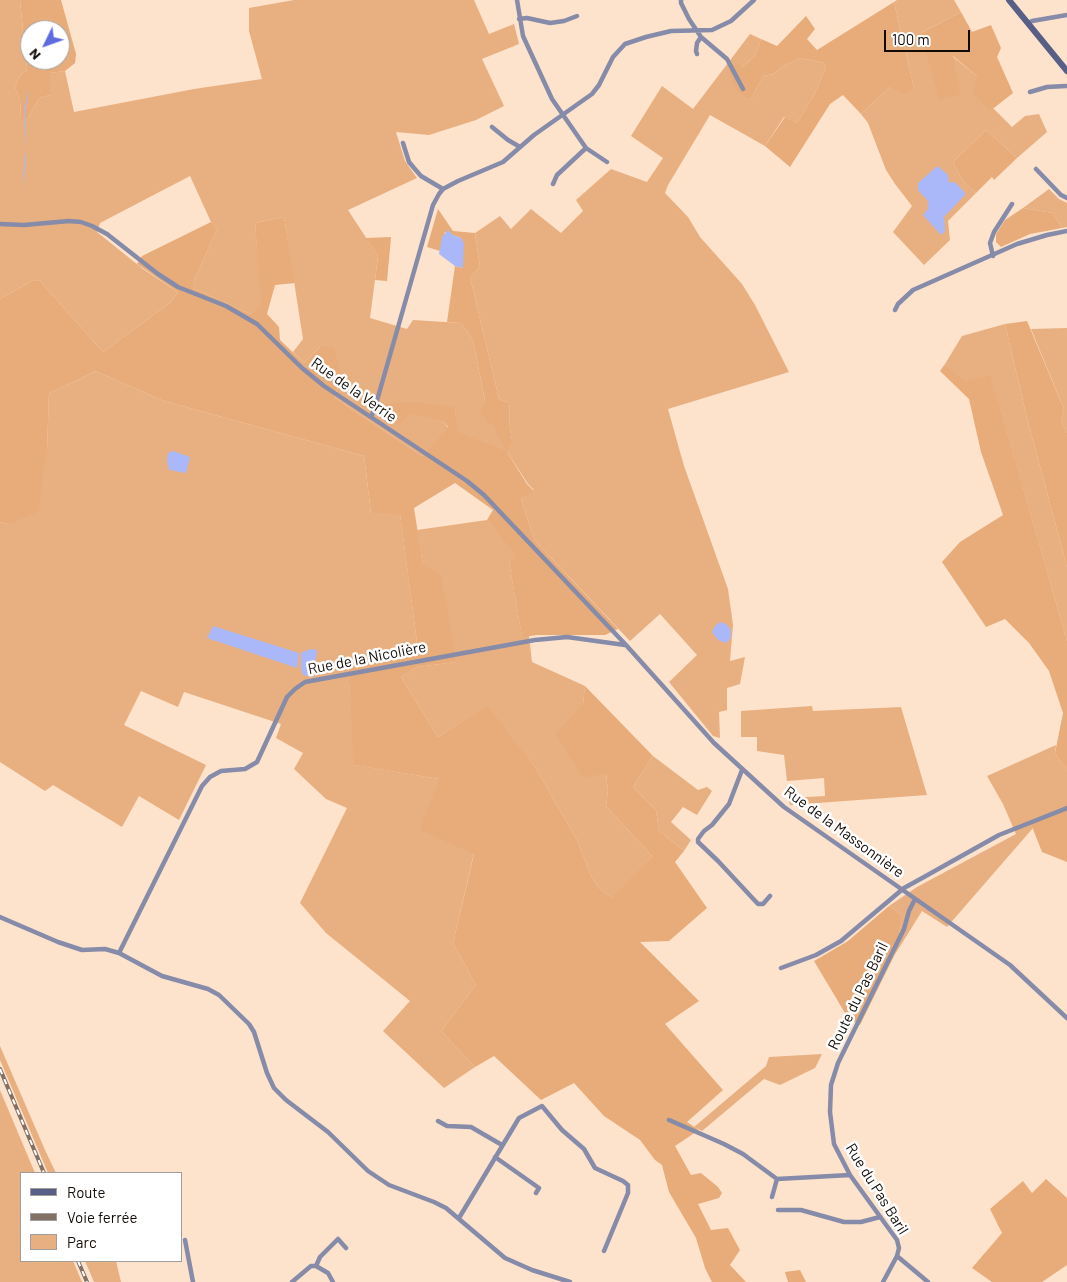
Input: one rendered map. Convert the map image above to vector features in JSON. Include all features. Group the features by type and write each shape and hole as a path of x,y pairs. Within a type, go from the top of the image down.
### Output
{"street":[{"path":"517,0 523,36 552,99 586,148 607,162"},
{"path":"681,0 701,37 727,59 743,89"},
{"path":"371,417 433,205 443,189 496,166 534,135 592,94 599,85 613,57 631,41 670,31 712,30 723,26 754,0"},
{"path":"1009,0 1067,71"},
{"path":"1028,23 1067,15"},
{"path":"519,19 527,18 550,23 564,21 576,16"},
{"path":"697,54 697,43 701,37"},
{"path":"1030,92 1046,87 1067,87"},
{"path":"492,127 520,147"},
{"path":"403,143 409,162 414,168 421,176 443,189"},
{"path":"553,184 556,175 586,148"},
{"path":"1036,169 1067,198"},
{"path":"993,256 990,243 994,232 1012,204"},
{"name":"Rue de la Verrie","path":"0,224 24,225 69,221 81,222 92,226 107,234 178,286 226,306 257,324 311,377 467,481 484,495 626,645"},
{"path":"896,310 898,304 913,290 1017,244 1067,231"},
{"name":"Rue de la Nicolière","path":"118,953 202,786 210,777 221,771 245,769 257,762 287,697 305,682 535,640 567,637 626,645"},
{"name":"Rue de la Massonnière","path":"626,645 714,743 784,807 1010,965 1067,1018"},
{"path":"742,770 729,804 712,825 704,831 698,842 758,904 763,904 770,896"},
{"path":"781,968 816,955 841,942 902,890 999,835 1067,808"},
{"name":"Route du Pas Baril","path":"830,1106 831,1085 838,1063 900,938 915,899"},
{"path":"0,917 58,942 82,950 105,949 118,953 162,976 208,989 219,995 249,1024 254,1032 267,1073 274,1088 286,1100 328,1132 379,1179 446,1208 490,1248 505,1258 524,1267 570,1282"},
{"path":"459,1218 519,1118 542,1106 562,1130 584,1148 595,1168 628,1185 628,1193 604,1251"},
{"name":"Rue du Pas Baril","path":"830,1106 834,1144 850,1175 897,1240 899,1248 897,1256 883,1282"},
{"path":"669,1120 736,1151 777,1179 850,1175"},
{"path":"438,1121 447,1126 470,1127 502,1145"},
{"path":"495,1157 538,1188 536,1193"},
{"path":"772,1197 777,1179"},
{"path":"778,1210 801,1210 844,1222 861,1222 880,1217"},
{"path":"316,1266 320,1257 338,1239 346,1248"},
{"path":"185,1240 194,1282"},
{"path":"897,1256 928,1282"},
{"path":"292,1282 311,1266 316,1266 328,1273 333,1282"}],"green space":[{"path":"0,0 20,0 22,20 20,20 20,70 27,70 19,77 15,87 20,100 21,118 28,118 39,98 50,95 50,73 65,71 74,112 194,89 262,79 249,31 249,8 294,0 474,0 489,34 514,24 519,44 482,59 504,106 476,120 429,135 396,132 405,161 417,178 348,210 378,256 370,318 407,329 413,320 461,323 473,340 485,401 493,426 512,440 509,403 499,399 470,277 480,267 475,233 500,216 511,229 531,209 561,233 583,211 576,200 611,169 647,182 663,158 631,136 662,86 693,109 750,34 761,39 755,56 742,67 751,99 763,76 773,74 785,65 801,58 824,63 826,67 814,95 797,123 784,117 765,146 710,115 665,193 688,217 700,237 742,284 755,305 789,372 668,409 684,466 728,589 733,625 730,661 745,657 740,684 727,688 727,710 719,712 720,738 713,736 669,682 697,655 660,614 630,641 535,541 521,499 534,490 507,452 456,431 455,407 410,413 444,422 448,428 422,456 335,398 341,375 320,347 304,363 293,352 303,339 284,217 255,223 262,305 250,314 193,288 193,283 217,229 211,222 190,176 100,223 97,232 143,269 178,292 171,302 103,352 39,280 32,281 0,299"},
{"path":"897,0 954,0 961,12 921,33 977,76 990,111 993,108 1012,127 1025,116 1039,114 1047,132 1017,158 986,130 953,162 962,180 976,193 948,221 950,240 924,265 893,232 912,206 886,170 868,123 861,114 890,87 914,88 894,2"},
{"path":"1049,189 1059,199 1067,203 1067,227 1062,228 1053,213 1023,208"},
{"path":"1005,324 1027,418 1067,567 1067,641 991,376 965,382 945,364 962,336"},
{"path":"1067,328 1067,433 1061,422 1064,409 1031,329"},
{"path":"95,371 164,401 364,456 371,513 400,513 418,650 348,666 355,765 439,779 474,853 453,943 476,985 441,1031 475,1067 444,1088 383,1031 410,1001 326,933 300,903 347,808 326,799 294,769 303,753 276,738 281,724 184,692 178,707 141,691 124,725 206,765 179,820 139,796 122,827 53,785 45,791 0,762 0,522 8,524 47,449 49,393"},
{"path":"487,520 517,556 509,562 522,636 529,636 532,662 585,686 583,704 606,773 608,791 606,806 652,856 613,899 600,889 592,878 577,840 535,767 486,706 438,737 401,677 417,667 456,662 423,565 417,530"},
{"path":"812,706 813,711 901,707 927,795 790,805 788,798 825,796 824,778 787,781 784,755 757,751 757,737 741,737 741,711"},
{"path":"1056,745 1055,753 1067,771 1067,809 1032,824 1033,828 947,927 922,911 894,956 903,916 889,906 917,887 1016,834 1003,804 987,776"},
{"path":"653,756 698,790 707,787 712,791 697,815 683,807 671,822 691,840 684,851 659,831 656,810 633,787"},
{"path":"0,1046 56,1172 48,1172 0,1060"},
{"path":"822,1054 815,1068 780,1085 764,1079 702,1131 694,1127 766,1066 769,1057"},
{"path":"0,1090 35,1172 20,1172 20,1262 73,1262 82,1282 0,1282"},
{"path":"85,1262 116,1262 121,1282 94,1282"}],"shaded area":[{"path":"20,0 61,0 67,20 22,20"},
{"path":"894,2 914,88 904,94 890,87 861,114 843,95 830,104 790,167 765,146 785,117 797,123 814,95 826,67 824,63 801,58 785,65 773,74 763,76 751,99 735,89 729,70 736,63 742,67 755,56 761,39 777,46 806,16 815,29 807,39 817,50"},
{"path":"961,12 972,32 991,25 1001,48 997,57 1013,93 990,111 973,93 977,76 953,56 960,94 939,100 921,33"},
{"path":"70,32 76,54 75,63 70,67"},
{"path":"27,70 66,70 50,73 50,95 39,98 28,118 21,119 20,100 15,87 19,77"},
{"path":"986,130 1017,158 994,180 992,177 976,193 962,180 953,162"},
{"path":"1023,208 1053,213 1062,228 1030,234 1001,247 996,242 996,234 1005,220"},
{"path":"438,209 453,231 475,233 480,267 470,277 499,399 509,403 512,440 507,452 527,484 534,491 521,499 535,541 618,629 605,635 537,635 522,637 509,562 516,556 487,520 493,510 455,483 414,508 423,565 441,574 456,662 417,667 401,677 438,737 487,705 535,767 577,840 592,878 600,889 612,898 652,856 606,806 608,791 606,773 583,778 555,734 583,704 585,686 653,756 633,787 656,810 659,831 684,851 675,862 707,908 669,941 640,942 699,1001 665,1024 723,1090 687,1122 699,1130 675,1146 691,1175 701,1173 718,1187 722,1193 719,1198 698,1204 711,1230 728,1228 740,1250 730,1265 746,1282 712,1282 705,1268 696,1238 669,1192 662,1165 655,1160 640,1140 604,1116 574,1083 541,1100 494,1056 475,1067 441,1031 476,985 453,943 474,854 420,830 439,779 354,765 348,666 418,650 400,514 371,513 364,456 164,401 95,371 49,393 47,449 38,512 8,524 0,522 0,299 32,281 39,280 103,352 171,302 178,292 137,264 142,256 211,222 217,229 193,283 193,288 250,314 261,305 255,223 284,217 295,283 275,285 267,314 279,327 280,340 304,363 320,347 334,348 341,375 335,398 422,456 448,427 444,422 410,414 399,425 384,415 383,404 409,402 455,407 457,431 506,451 493,426 488,423 480,412 485,401 473,340 461,323 447,322 455,266 463,268 461,238 445,232 440,251 427,247"},
{"path":"391,237 387,281 375,280 378,256 366,238"},
{"path":"1027,321 1064,409 1061,422 1067,433 1067,567 1027,418 1005,324"},
{"path":"945,364 965,381 991,375 1067,641 1067,771 1055,753 1063,713 1049,671 1029,643 1005,619 986,627 942,562 960,542 1003,515 981,452 969,399 940,371"},
{"path":"1067,809 1067,862 1042,852 1031,824"},
{"path":"889,906 903,916 894,956 860,1025 848,1018 814,961 848,941"},
{"path":"1046,1179 1067,1198 1067,1265 1042,1282 992,1282 972,1268 1002,1233 990,1209 1023,1181 1032,1193"},
{"path":"800,1270 806,1282 788,1282 785,1272"}],"water":[{"path":"39,70 29,91 25,111 24,152 24,109 28,93"},
{"path":"24,152 26,157 25,187 23,175"},
{"path":"936,167 939,167 948,175 949,182 956,183 965,193 944,217 945,231 941,235 923,215 928,209 928,201 918,190 918,183"},
{"path":"448,230 453,235 461,238 464,243 463,268 455,266 439,254 442,237"},
{"path":"173,451 190,457 186,473 169,470 168,453"},
{"path":"720,622 726,624 731,630 731,638 726,643 718,640 712,632"},
{"path":"213,626 299,653 297,668 207,638"},
{"path":"310,649 317,650 313,677 303,675 301,669 301,653"}],"railway":[{"path":"0,1069 44,1172"},
{"path":"78,1262 87,1282"}]}
